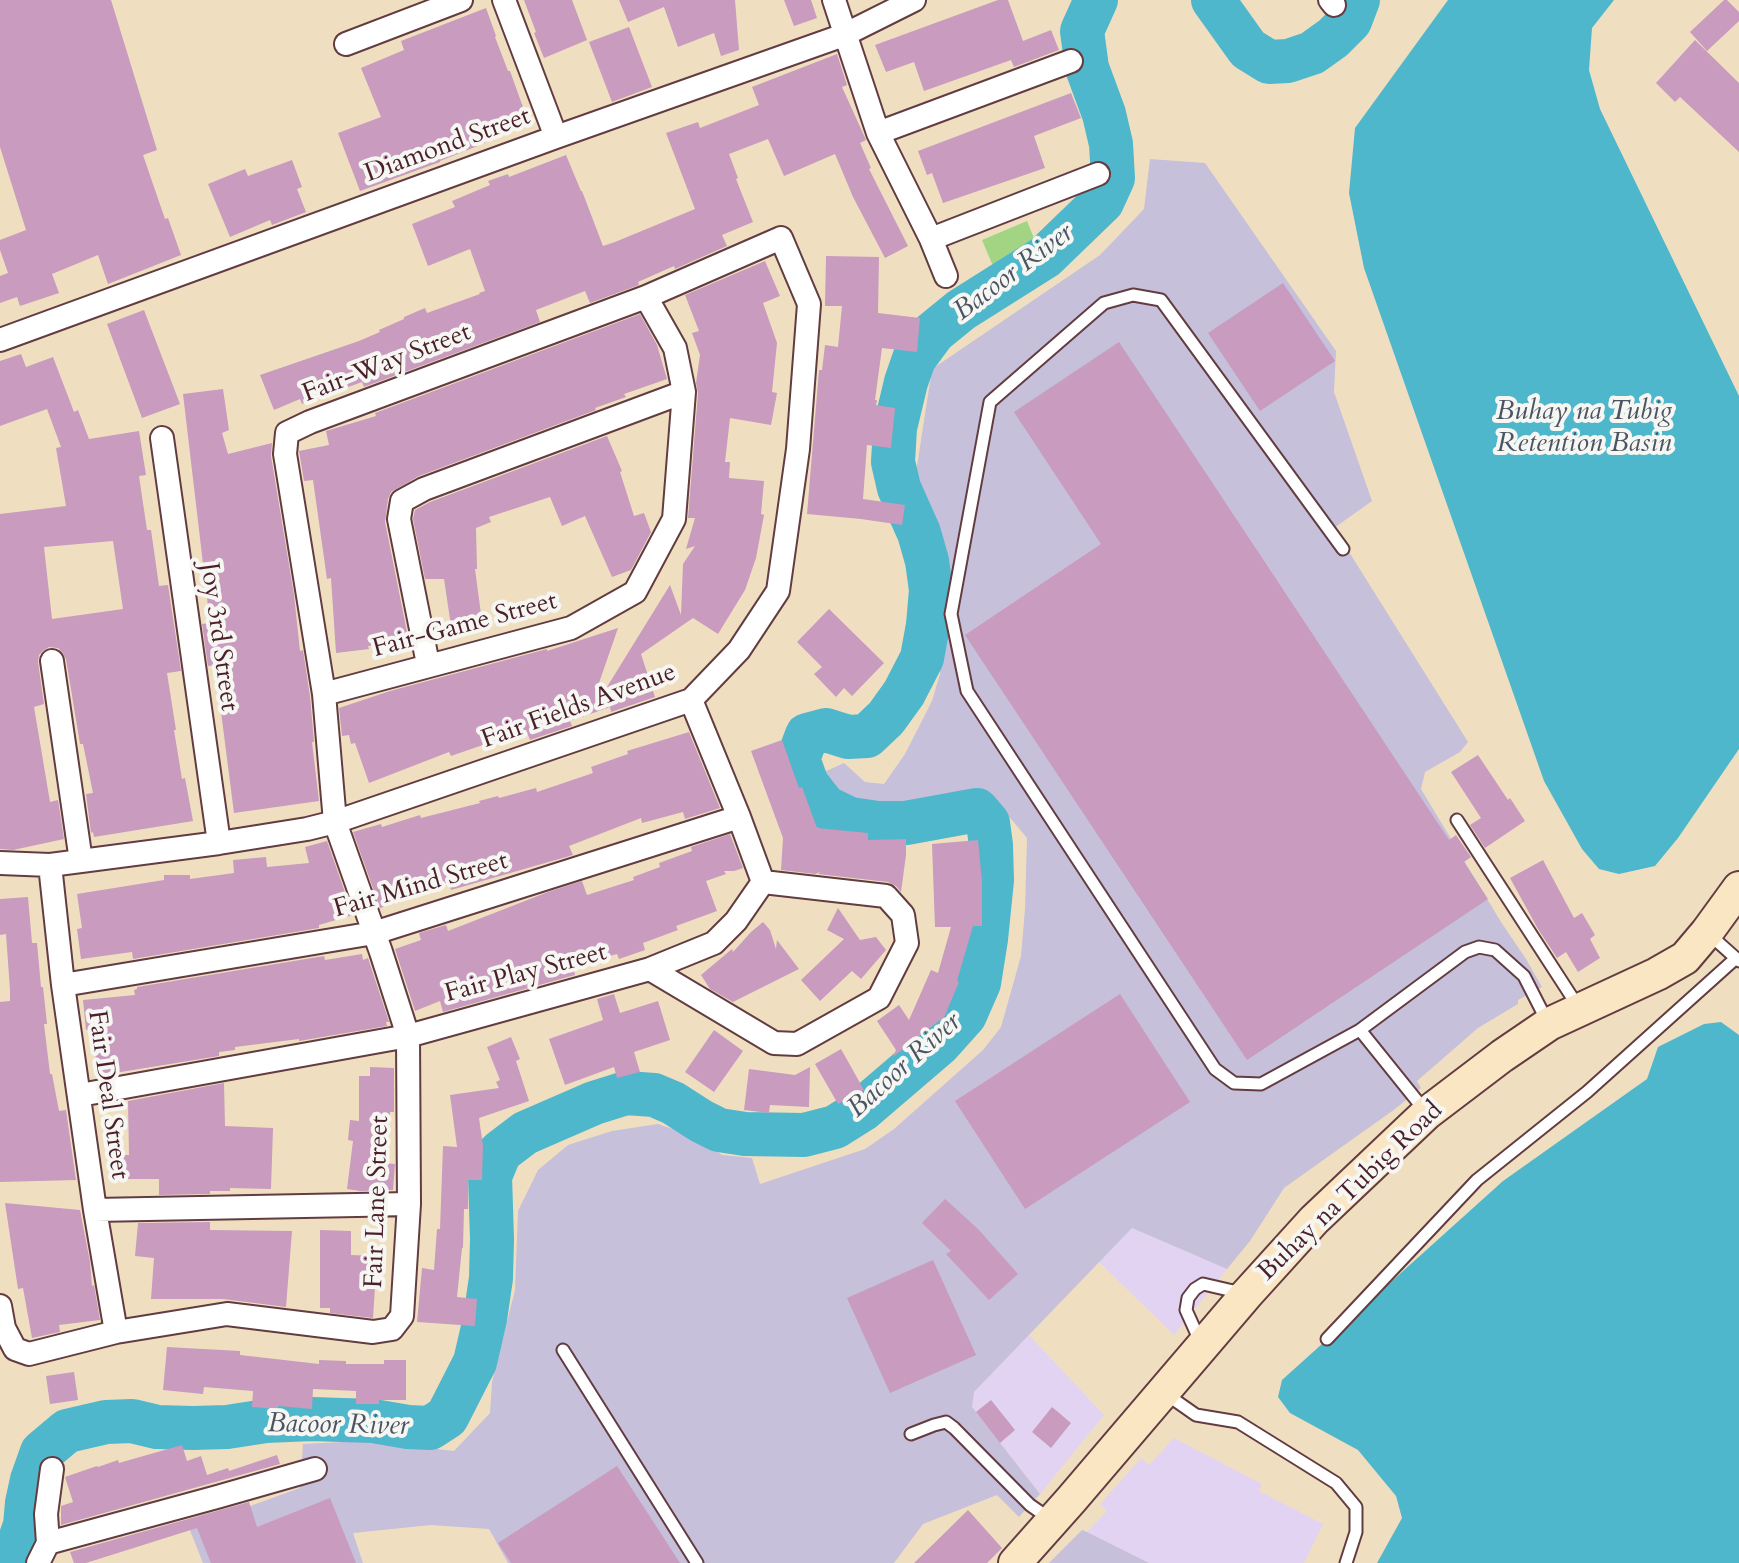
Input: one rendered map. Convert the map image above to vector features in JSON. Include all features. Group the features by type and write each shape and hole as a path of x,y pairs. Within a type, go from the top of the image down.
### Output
{"main road":[{"name":"Buhay na Tubig Road","path":"1015,1563 1314,1220 1427,1113 1549,1024 1685,958 1739,888"}],"street":[{"path":"346,44 461,0"},
{"path":"504,0 556,137"},
{"path":"834,0 878,133 946,276"},
{"name":"Diamond Street","path":"0,340 844,35 914,0"},
{"path":"878,133 1071,61"},
{"path":"931,239 1098,174"},
{"name":"Fair-Way Street","path":"374,933 335,822 324,694 285,454 287,433 646,297 781,238"},
{"name":"Fair Fields Avenue","path":"0,863 50,865 307,829 691,700 739,650 778,591 798,449 809,304 781,238"},
{"name":"Fair-Game Street","path":"324,694 571,628 635,592 674,519 684,392 675,348 646,297"},
{"path":"428,664 399,519 402,501 424,489 684,392"},
{"name":"Joy 3rd Street","path":"162,438 219,843"},
{"path":"52,661 81,861"},
{"path":"650,969 774,1043 797,1044 879,998 907,943 903,915 886,896 763,882 691,700"},
{"name":"Fair Mind Street","path":"63,985 374,933 739,817"},
{"name":"Fair Deal Street","path":"50,865 63,985 116,1332"},
{"name":"Fair Play Street","path":"80,1095 408,1036 650,969 714,943 736,921 763,882"},
{"name":"Fair Lane Street","path":"116,1332 227,1314 373,1332 392,1329 402,1316 409,1204 408,1036 374,933"},
{"path":"95,1210 409,1204"},
{"path":"0,1306 4,1328 15,1349 29,1354 116,1332"},
{"path":"38,1563 48,1543 46,1514 52,1469"},
{"path":"48,1543 315,1469"}],"lane":[{"path":"1343,549 1161,300 1133,295 1104,303 990,402 951,614 967,691 1215,1069 1234,1083 1261,1084 1360,1030 1465,952 1479,947 1495,950 1524,976 1549,1024"},
{"path":"1457,820 1579,1009"},
{"path":"1327,1339 1477,1180 1587,1092 1738,959 1707,932"},
{"path":"1360,1030 1427,1113"},
{"path":"1202,1346 1186,1310 1188,1298 1195,1289 1203,1284 1246,1295"},
{"path":"563,1350 697,1563"},
{"path":"1163,1392 1196,1415 1238,1422 1336,1483 1356,1507 1356,1532 1346,1563"},
{"path":"911,1434 946,1422 1030,1505 1053,1521"}],"shaded area":[{"path":"1150,159 1205,163 1336,351 1334,392 1372,501 1334,528 1468,742 1460,752 1425,772 1421,789 1542,987 1478,1028 1417,1081 1421,1088 1284,1188 1250,1241 1227,1269 1132,1228 974,1392 972,1407 1040,1494 1019,1517 997,1495 923,1524 894,1563 508,1563 489,1529 431,1525 353,1533 363,1563 203,1563 189,1528 300,1488 303,1444 363,1441 454,1451 490,1413 492,1382 515,1290 518,1211 538,1170 568,1145 612,1131 658,1124 696,1137 722,1155 752,1158 760,1184 865,1149 894,1129 983,1050 1001,1027 1021,956 1027,838 991,795 905,812 852,806 822,773 844,763 865,782 884,784 905,754 932,701 940,674 945,553 915,479 932,369 1100,255 1144,209"},
{"path":"1132,1228 1227,1269 1174,1335 1099,1262"},
{"path":"1029,1335 1104,1415 1040,1494 972,1407 973,1392"},
{"path":"1174,1438 1262,1484 1259,1491 1323,1524 1304,1563 1149,1563 1087,1532 1107,1511 1100,1504 1141,1458 1149,1465"},
{"path":"1082,1530 1087,1532 1149,1563 1049,1563"}],"green space":[{"path":"1027,221 1038,248 993,266 982,240"}],"water":[{"name":"Buhay na Tubig Retention Basin","path":"1448,0 1614,0 1592,28 1589,70 1600,109 1739,396 1739,749 1655,866 1619,874 1599,869 1582,849 1544,781 1364,268 1349,193 1355,128"},
{"path":"1721,1022 1739,1035 1739,1563 1377,1563 1402,1518 1396,1496 1358,1450 1290,1413 1278,1397 1282,1380 1503,1181 1647,1079 1658,1047 1704,1024"}],"building":[{"path":"0,0 111,0 157,150 143,155 181,255 108,284 98,255 52,274 59,293 20,306 17,297 0,303 0,276 8,273 0,240 26,230 0,147"},
{"path":"524,0 572,0 587,40 544,58"},
{"path":"619,0 735,0 739,50 721,56 714,33 678,47 664,7 628,22"},
{"path":"784,0 811,0 817,18 794,26"},
{"path":"998,0 1008,0 1023,41 1051,30 1059,50 1014,67 1011,60 924,91 914,62 886,72 875,45"},
{"path":"1724,0 1739,12 1739,21 1707,51 1690,32"},
{"path":"486,8 524,110 479,127 485,143 360,191 338,133 381,117 361,68 404,50 401,41"},
{"path":"629,27 652,87 612,102 589,42"},
{"path":"1695,40 1739,83 1739,152 1680,97 1675,102 1656,83"},
{"path":"837,54 847,85 842,87 866,140 860,143 869,169 908,246 885,258 853,197 835,154 784,176 768,139 729,154 753,222 722,235 727,246 590,303 585,291 536,310 540,322 364,387 362,382 302,404 300,399 274,410 260,375 359,341 425,308 427,313 485,291 470,249 428,266 412,224 455,207 452,201 490,185 488,181 508,174 509,177 566,155 603,246 615,242 695,209 666,133 698,122 700,128 759,105 752,87"},
{"path":"1071,93 1081,118 1034,136 1045,168 943,203 932,173 927,175 918,151"},
{"path":"292,160 302,187 297,189 306,212 272,225 270,220 230,237 208,184 245,169 248,176"},
{"path":"826,256 879,257 878,313 920,318 917,352 882,348 875,400 876,405 895,408 891,448 867,445 863,499 905,505 902,525 807,514 819,370 822,370 825,345 838,347 842,306 825,306"},
{"path":"765,261 780,296 763,303 777,343 772,392 777,393 771,425 730,418 725,462 730,462 729,478 764,481 761,514 764,515 756,558 745,590 718,634 693,618 641,654 655,697 611,712 610,707 570,721 572,726 530,740 526,730 451,756 449,752 369,783 355,743 351,744 349,735 342,736 339,708 390,691 547,651 618,628 599,683 607,687 670,585 681,615 683,564 695,546 686,549 695,518 688,518 700,355 692,333 699,331 685,295"},
{"path":"1283,283 1335,361 1260,411 1208,333"},
{"path":"144,310 180,404 142,418 107,324"},
{"path":"640,314 657,345 667,379 624,394 626,397 596,410 419,476 391,492 385,522 409,642 336,653 331,578 327,579 313,480 304,481 299,451 329,445 326,431 376,416 375,413"},
{"path":"1119,342 1449,840 1456,835 1471,857 1464,862 1488,899 1247,1060 965,635 1101,544 1014,412"},
{"path":"21,354 26,367 53,357 74,412 78,410 89,439 139,431 146,475 139,476 147,530 151,530 159,586 168,585 181,671 167,673 182,779 185,778 193,821 94,837 86,794 93,793 83,744 80,744 66,659 58,648 49,647 39,655 38,662 44,704 34,707 50,802 58,800 64,839 13,850 0,849 0,514 66,506 56,448 61,447 47,409 0,426 0,361","holes":["113,541 123,609 52,619 44,547"]},
{"path":"223,389 229,430 222,433 228,454 272,443 271,456 300,651 303,650 310,696 319,801 234,813 215,665 208,666 202,624 210,623 183,394"},
{"path":"607,436 622,471 634,516 644,513 651,532 631,570 612,577 585,516 562,526 550,497 489,517 491,522 476,528 475,569 482,622 451,626 444,579 425,579 413,519 415,510"},
{"path":"829,609 884,663 852,696 844,688 836,697 814,674 822,667 797,642"},
{"path":"689,732 720,808 685,819 683,812 642,823 641,818 569,846 573,855 451,890 449,882 404,896 406,900 380,908 353,832 420,815 421,818 498,796 536,788 537,792 593,773 591,767 628,754 627,751"},
{"path":"782,740 817,828 868,833 868,840 906,839 901,892 888,882 781,870 783,838 751,751"},
{"path":"1478,755 1525,821 1485,848 1470,825 1481,818 1451,772"},
{"path":"730,834 743,868 724,871 726,874 706,881 717,911 676,926 678,930 643,943 645,950 619,959 617,954 573,966 575,975 443,1012 440,1001 415,1011 395,949 421,940 419,933 446,925 448,931 582,881 587,895 634,880 633,877 660,867 659,863 692,851 691,847"},
{"path":"978,840 982,926 973,926 959,982 943,1020 893,1057 896,1050 877,1021 899,1005 909,1020 931,970 938,973 951,927 935,927 932,844"},
{"path":"327,841 353,915 319,925 319,928 133,959 132,952 81,959 77,929 82,928 77,894 164,880 164,875 190,875 190,879 234,873 233,860 266,857 267,867 309,863 305,847"},
{"path":"1543,860 1574,918 1582,913 1595,935 1590,939 1600,958 1578,972 1566,952 1557,958 1510,878"},
{"path":"28,897 32,943 37,943 43,987 50,1074 59,1111 66,1110 76,1180 0,1182 0,1002 10,1001 10,990 6,934 0,935 0,899"},
{"path":"838,908 860,940 876,937 886,950 861,979 852,971 820,1001 801,980 844,939 827,930"},
{"path":"763,922 770,930 776,949 777,940 799,969 733,1002 710,989 701,975 732,949 733,952"},
{"path":"362,954 363,960 368,958 389,1022 386,1022 387,1026 299,1041 235,1047 235,1050 219,1052 219,1056 96,1076 95,1029 86,1030 83,1000 135,995 137,987 324,956 325,960"},
{"path":"614,994 620,1013 658,1001 670,1040 634,1052 640,1072 617,1078 614,1067 565,1085 549,1039 603,1020 597,999"},
{"path":"1120,994 1190,1102 1025,1209 955,1101"},
{"path":"714,1030 743,1051 714,1092 685,1072"},
{"path":"511,1037 520,1059 516,1061 529,1101 479,1118 483,1146 482,1180 468,1180 468,1209 464,1209 457,1297 477,1299 475,1326 417,1322 422,1268 434,1270 437,1229 440,1229 443,1146 457,1147 450,1095 499,1088 496,1082 500,1080 487,1047"},
{"path":"841,1049 864,1090 838,1104 815,1064"},
{"path":"370,1067 394,1068 394,1112 390,1112 386,1163 395,1164 393,1190 347,1189 353,1141 348,1140 350,1120 359,1121 359,1076 370,1076"},
{"path":"810,1067 809,1107 770,1105 769,1113 744,1110 749,1069 795,1075"},
{"path":"224,1083 225,1126 273,1128 271,1189 230,1188 230,1191 210,1191 210,1194 159,1195 159,1179 122,1179 121,1155 129,1155 128,1101"},
{"path":"945,1199 978,1229 1018,1274 989,1300 946,1254 951,1251 922,1223"},
{"path":"5,1203 80,1210 100,1320 59,1325 60,1332 32,1338 23,1288 18,1289"},
{"path":"210,1222 210,1230 292,1231 286,1307 223,1299 151,1299 154,1258 135,1256 138,1223"},
{"path":"320,1230 351,1231 351,1255 377,1256 373,1318 330,1313 330,1308 320,1308"},
{"path":"933,1260 976,1355 890,1393 847,1298"},
{"path":"167,1347 240,1351 240,1355 319,1364 319,1360 384,1364 384,1360 406,1360 406,1400 356,1404 356,1391 313,1389 312,1409 278,1406 278,1409 252,1407 253,1391 204,1387 203,1394 163,1390"},
{"path":"74,1372 78,1400 50,1404 46,1376"},
{"path":"991,1400 1015,1430 1000,1443 976,1412"},
{"path":"1052,1407 1071,1423 1051,1448 1032,1432"},
{"path":"182,1445 187,1461 201,1456 207,1475 277,1455 280,1464 61,1525 61,1506 73,1502 65,1477 118,1460 119,1463"},
{"path":"617,1466 680,1563 511,1563 498,1543"},
{"path":"330,1498 356,1563 211,1563 197,1528 86,1563 74,1563 70,1552 249,1502 257,1527"},
{"path":"968,1510 1002,1548 987,1563 914,1563"}],"waterway":[{"name":"Bacoor River","path":"12,1563 25,1525 32,1480 42,1452 67,1431 106,1422 132,1421 157,1427 193,1428 312,1419 373,1421 430,1428 447,1417 475,1362 485,1319 491,1278 490,1176 500,1152 525,1133 594,1103 626,1093 654,1095 719,1130 745,1134 804,1135 835,1127 862,1110 939,1044 965,1015 979,983 986,939 992,880 988,823 977,810 906,823 850,819 825,807 807,784 798,759 807,735 826,730 848,737 867,736 886,718 904,693 922,658 931,590 927,561 919,533 899,488 893,462 895,428 914,359 934,332 961,310 1045,257 1102,202 1113,178 1111,144 1087,68 1082,31 1096,0"},
{"name":"Bacoor River","path":"1213,0 1248,49 1269,62 1288,61 1312,53 1350,21 1358,0"}]}
